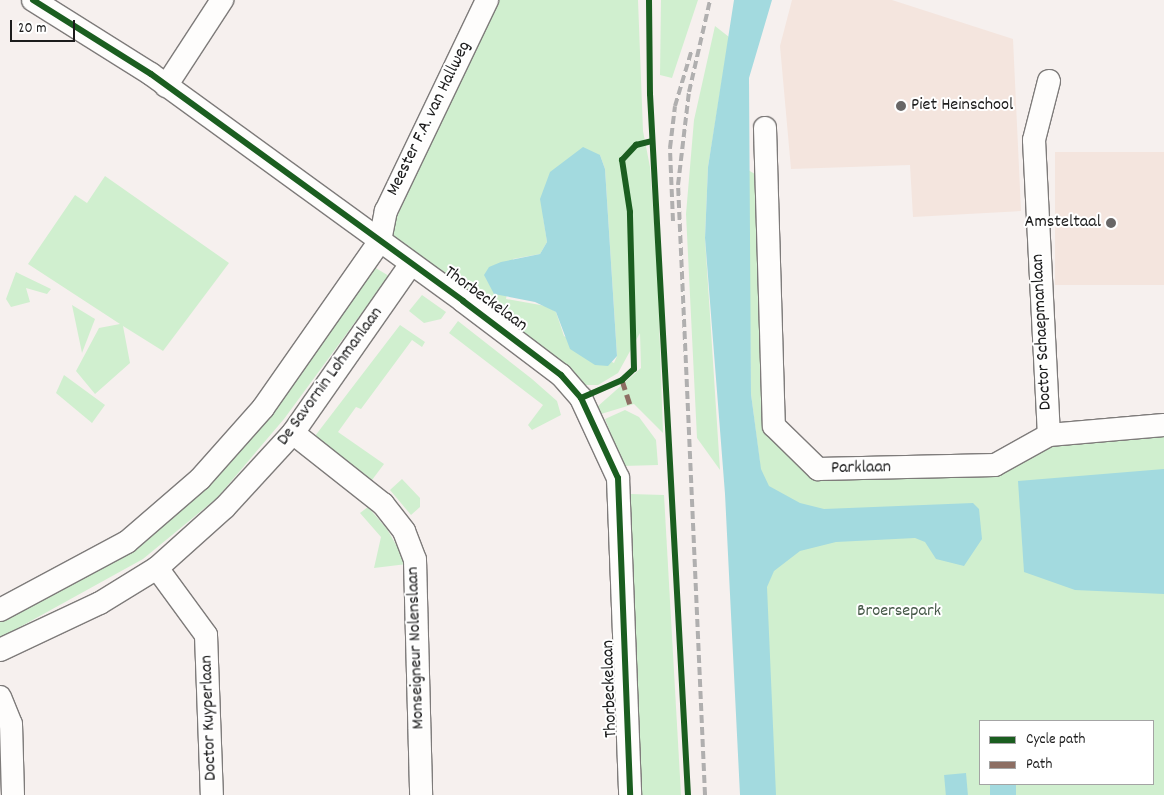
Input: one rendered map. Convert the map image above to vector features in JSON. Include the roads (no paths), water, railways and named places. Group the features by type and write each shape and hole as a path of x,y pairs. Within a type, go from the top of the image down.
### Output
{"street":[{"name":"Thorbeckelaan","path":"34,0 78,24 380,241 561,375 581,398 601,433 618,478 630,795"},
{"path":"166,86 222,0"},
{"name":"Meester F.A. van Hallweg","path":"380,241 386,211 487,0"},
{"name":"Doctor Schaepmanlaan","path":"1049,81 1034,140 1049,434"},
{"name":"Parklaan","path":"764,128 774,426 794,450 818,469 832,471 995,465 1049,434 1164,426"},
{"path":"0,610 127,542 200,479 263,408 380,241"},
{"name":"De Savornin Lohmanlaan","path":"0,650 100,603 157,568 224,507 293,433 410,265"},
{"name":"Monseigneur Nolenslaan","path":"293,433 383,504 404,532 415,560 421,795"},
{"name":"Doctor Kuyperlaan","path":"157,568 206,635 212,795"},
{"path":"0,696 11,724 13,795"}],"water":[{"path":"734,0 772,0 749,78 751,394 761,469 769,486 800,503 824,509 973,503 979,509 982,539 964,566 936,559 925,542 915,538 836,542 800,551 774,571 767,587 776,795 740,795 725,494 705,238 708,167"},
{"path":"583,147 600,155 605,169 617,356 608,366 595,365 570,349 556,312 535,302 494,294 484,275 489,267 501,262 540,254 547,242 540,199 550,172"},
{"path":"1164,469 1164,594 1075,590 1024,572 1018,481"},
{"path":"966,773 968,795 946,795 944,775"},
{"path":"990,785 1016,785 1016,795 990,795"}],"railway":[{"path":"705,795 678,185 689,92 710,0"},
{"path":"673,221 670,148 675,106 692,49"}],"place":[{"name":"Piet Heinschool","path":"901,106"},
{"name":"Amsteltaal","path":"1111,223"}],"park label":[{"name":"Broersepark","path":"899,612"}]}
